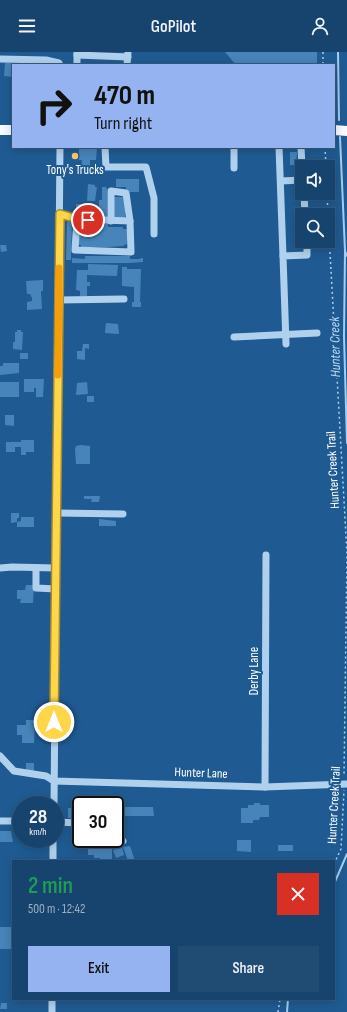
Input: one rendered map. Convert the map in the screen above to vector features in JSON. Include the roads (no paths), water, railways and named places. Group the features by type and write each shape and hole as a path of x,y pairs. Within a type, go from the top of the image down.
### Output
{"main road":[{"path":"0,130 12,130"},
{"path":"335,130 347,131"}],"street":[{"path":"77,54 128,54 127,64"},
{"path":"0,59 46,60 60,64"},
{"path":"54,796 60,148"},
{"path":"105,148 106,166 146,167 154,198 154,234"},
{"path":"234,148 234,168"},
{"path":"279,149 286,344"},
{"path":"301,149 302,160"},
{"path":"281,181 295,180"},
{"path":"77,219 75,250 131,252 130,221 126,193 111,191 111,221"},
{"path":"60,214 77,219 130,221"},
{"path":"283,256 307,255 307,248"},
{"path":"59,300 124,299"},
{"path":"234,337 317,333"},
{"path":"57,513 124,514"},
{"name":"Derby Lane","path":"265,787 266,555"},
{"path":"0,568 56,568"},
{"path":"36,568 36,588 56,589"},
{"name":"Hunter Lane","path":"0,756 14,771 46,776 54,781 265,787 346,784"},
{"path":"0,821 12,821"},
{"path":"53,848 53,860"},
{"path":"52,1000 52,1012"}],"waterway":[{"path":"338,52 339,120"},
{"path":"340,137 345,251 347,256"},
{"name":"Hunter Creek","path":"345,251 344,336 347,443"},
{"name":"Hunter Creek","path":"335,882 347,854"},
{"name":"Hunter Creek","path":"287,1012 288,1000"}],"place":[{"name":"Tony's Trucks","path":"75,156"}]}
